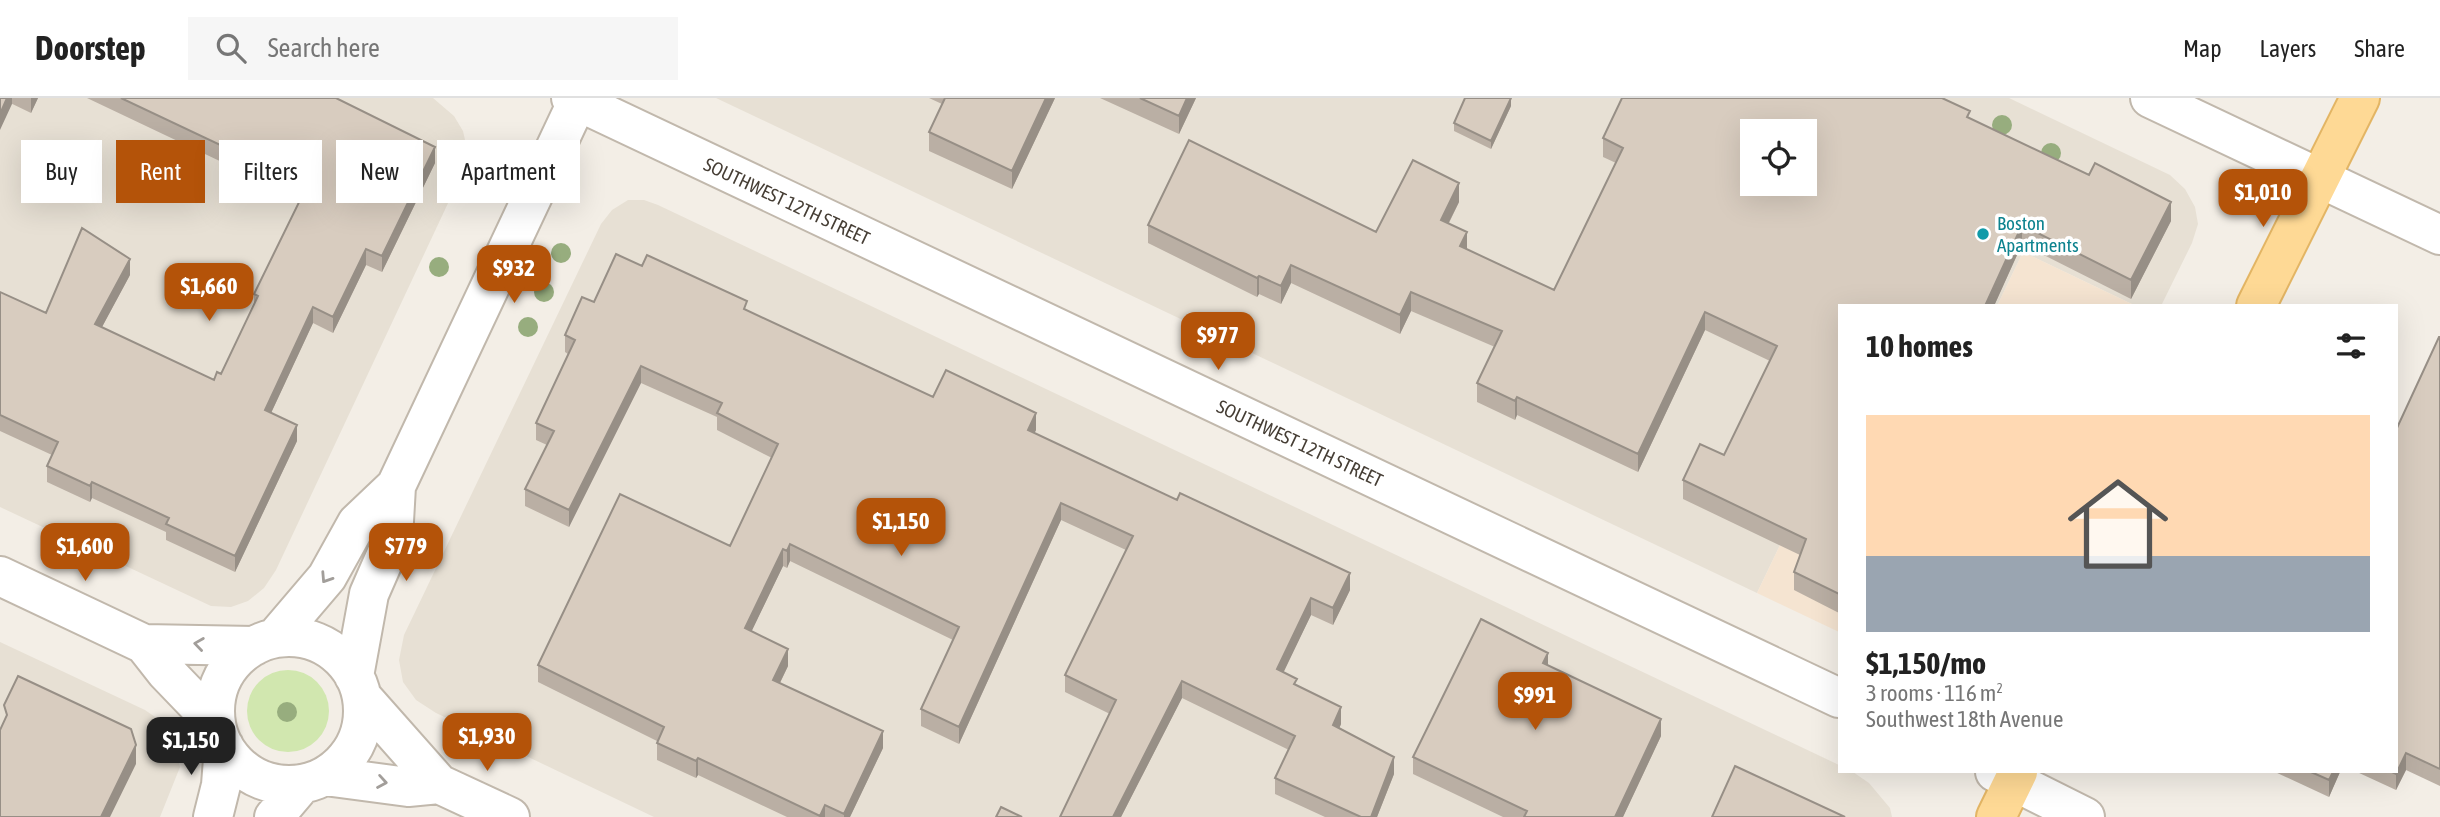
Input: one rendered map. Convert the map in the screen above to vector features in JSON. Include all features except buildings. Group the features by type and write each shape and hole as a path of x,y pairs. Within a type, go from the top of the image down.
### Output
{"main road":[{"path":"2257,304 2322,179 2360,98"},
{"path":"1996,817 2009,775"}],"street":[{"path":"2150,98 2440,235"},
{"path":"213,817 220,785 220,735 216,701 222,679 235,660 264,642 312,598 357,523 396,486 576,99"},
{"name":"SOUTHWEST 12TH STREET","path":"576,99 1838,698"},
{"path":"274,817 314,780 343,762 357,743 363,721 358,686 369,594 393,539 396,486"},
{"path":"0,576 144,644 264,642 298,637 321,644 340,657 358,686 439,784 510,817"},
{"path":"144,644 220,735 239,765 257,778 280,784 314,780 408,787 439,784"},
{"path":"2009,775 2085,817"}],"shaded area":[{"path":"0,98 433,98 454,116 465,140 437,140 437,203 448,203 276,570 264,588 248,601 231,607 211,606 0,507"},
{"path":"716,98 2009,98 2170,175 2185,189 2195,207 2198,224 2192,243 2162,304 2132,304 2023,252 1998,304 1838,304 1838,424 1757,593"},
{"path":"628,200 644,200 658,205 1838,765 1838,773 1854,773 1869,783 1890,808 1892,817 654,817 436,713 416,700 403,682 399,660 404,635 601,224 612,210"},
{"path":"2023,252 2132,304 1998,304"},
{"path":"1838,424 1838,632 1757,593"},
{"path":"0,642 145,710 161,721 172,735 180,767 160,817 0,817"}],"green space":[{"path":"280,670 296,670 311,677 322,688 329,703 326,727 317,740 296,752 280,752 265,745 254,734 247,719 247,703 254,688 265,677"}],"place":[{"name":"Boston Apartments","path":"1983,234"}]}
